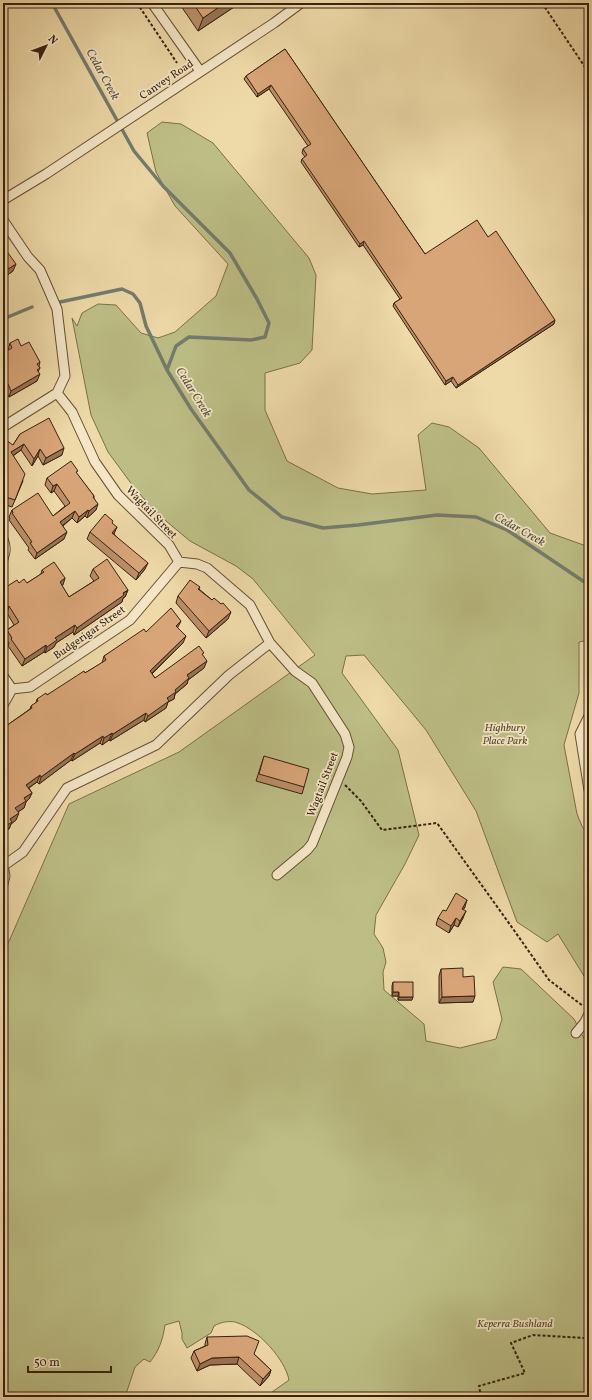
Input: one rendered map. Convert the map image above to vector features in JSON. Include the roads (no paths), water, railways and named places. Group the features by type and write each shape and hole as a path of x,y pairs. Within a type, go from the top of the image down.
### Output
{"street":[{"path":"152,3 200,71"},
{"name":"Canvey Road","path":"3,200 46,174 149,106 274,23 301,3"},
{"path":"3,220 28,257 40,270 57,310 65,376 58,393 3,427"},
{"name":"Wagtail Street","path":"58,393 72,412 95,462 118,495 169,545 179,562 197,564 207,568 250,605 270,642 295,671 312,683 345,734 348,747 348,758 312,844 277,875"},
{"path":"3,540 6,545 6,552 3,559"},
{"name":"Budgerigar Street","path":"12,689 30,687 130,620 179,562"},
{"path":"3,884 5,876 3,865 23,852 67,788 156,745 229,675 270,642"},
{"path":"3,676 12,689 3,705"},
{"path":"589,716 580,734 589,790"},
{"path":"576,1033 585,1022 589,1014"}],"waterway":[{"name":"Cedar Creek","path":"52,3 134,151 163,186 230,253 269,323 265,337 251,340 189,337 176,346 167,370 191,409 249,490 282,517 323,528 437,515 476,517 507,530 583,581 589,583"},
{"path":"60,302 122,289 133,294 140,303 146,326 167,370"},
{"path":"3,319 32,307"}],"park label":[{"name":"Highbury Place Park","path":"505,733"},
{"name":"Keperra Bushland","path":"515,1323"}]}
